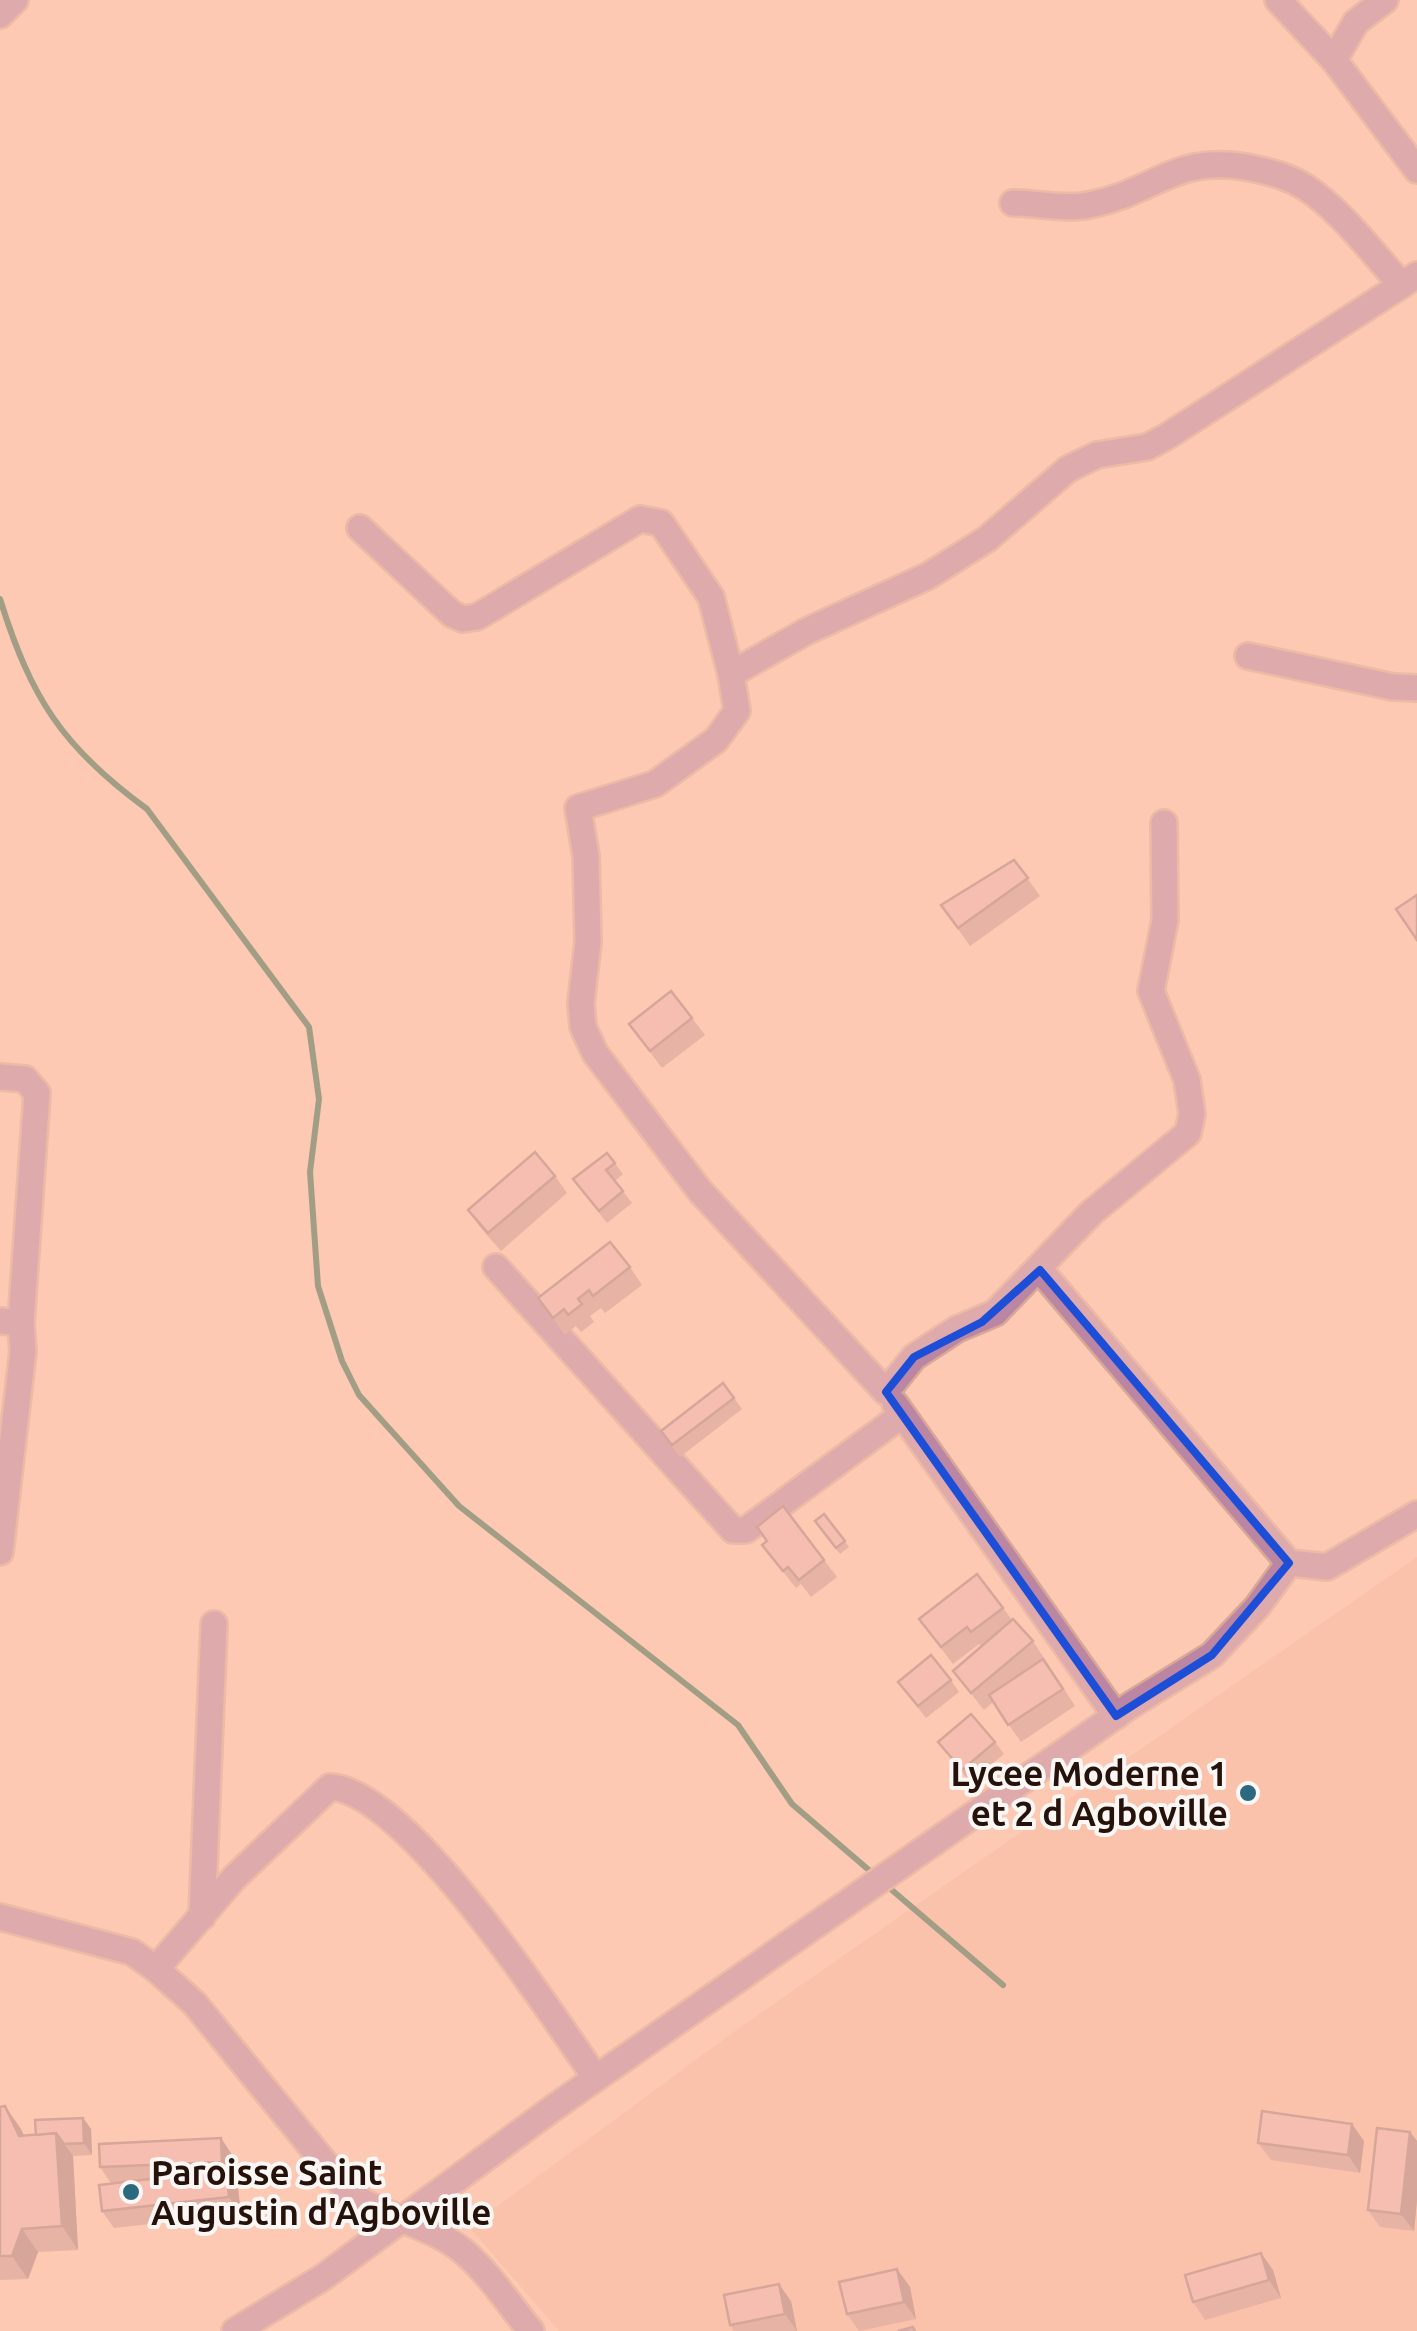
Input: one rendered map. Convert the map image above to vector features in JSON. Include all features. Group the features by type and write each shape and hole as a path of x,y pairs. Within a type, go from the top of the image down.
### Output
{"street":[{"path":"0,15 16,0"},
{"path":"1278,0 1334,60 1417,170"},
{"path":"1334,60 1356,22 1384,0"},
{"path":"731,674 807,631 928,576 987,539 1068,469 1097,455 1147,447 1166,437 1409,280 1308,189 1267,172 1215,161 1179,169 1112,200 1084,207 1013,203"},
{"path":"360,528 452,614 464,619 478,617 640,519 650,518 661,523 711,596 737,711 716,740 641,792 578,808 586,856 588,942 580,1004 583,1028 595,1053 700,1191 886,1392 1116,1716"},
{"path":"1248,656 1394,687 1417,688"},
{"path":"886,1392 914,1357 957,1329 982,1322 1015,1287 1040,1270 1091,1213 1188,1133 1192,1114 1187,1080 1151,990 1165,920 1164,823"},
{"path":"0,1076 25,1079 37,1093 10,1322 17,1422 0,1552"},
{"path":"496,1267 733,1530 746,1530 902,1414"},
{"path":"1040,1270 1288,1563 1327,1567 1417,1514"},
{"path":"235,2331 322,2278 396,2220 596,2078 1116,1716 1212,1655 1256,1607 1288,1563"},
{"path":"202,1917 214,1624"},
{"path":"156,1969 234,1878 330,1788 348,1788 366,1798 432,1858 515,1962 596,2078"},
{"path":"0,1917 132,1952 156,1969 195,2004 351,2194 464,2251 531,2331"}],"highlighted area":[{"path":"1040,1270 1289,1563 1212,1655 1116,1716 886,1392 914,1357 982,1322"}],"shaded area":[{"name":"Lycee Moderne 1 et 2 d Agboville","path":"1417,1557 1417,2331 559,2331 469,2227 739,2028"}],"building":[{"path":"1014,860 1028,878 958,928 941,905"},
{"path":"1417,895 1417,940 1396,909"},
{"path":"671,991 692,1018 650,1051 629,1024"},
{"path":"535,1152 555,1176 488,1233 468,1210"},
{"path":"607,1153 615,1163 606,1170 623,1191 599,1211 573,1179"},
{"path":"610,1242 630,1267 593,1296 589,1290 578,1299 582,1304 568,1315 564,1309 553,1318 538,1298"},
{"path":"723,1383 734,1398 672,1445 661,1431"},
{"path":"783,1506 824,1560 799,1580 788,1567 783,1571 762,1545 767,1541 757,1527"},
{"path":"824,1514 845,1541 836,1548 815,1521"},
{"path":"977,1574 1003,1608 971,1632 967,1627 941,1647 919,1619"},
{"path":"1013,1619 1033,1641 971,1693 953,1671"},
{"path":"931,1655 951,1680 918,1706 898,1682"},
{"path":"1043,1659 1063,1689 1008,1725 989,1695"},
{"path":"971,1714 995,1742 962,1770 938,1742"},
{"path":"5,2106 19,2136 56,2133 62,2226 22,2229 12,2256 0,2256 0,2107"},
{"path":"1262,2111 1352,2124 1348,2155 1258,2143"},
{"path":"83,2118 84,2143 64,2144 56,2133 36,2135 35,2120"},
{"path":"1377,2128 1410,2132 1401,2214 1368,2210"},
{"path":"221,2138 222,2162 100,2167 99,2144"},
{"path":"226,2170 229,2197 102,2211 99,2185"},
{"path":"1261,2253 1269,2280 1193,2302 1185,2275"},
{"path":"897,2269 904,2302 847,2314 839,2282"},
{"path":"779,2284 785,2314 730,2325 724,2295"}],"waterway":[{"path":"0,599 24,665 53,718 93,764 147,809 309,1027 319,1099 310,1172 318,1286 342,1361 359,1395 459,1506 738,1725 792,1804 877,1877"},
{"path":"886,1885 1003,1985"}],"place":[{"name":"Lycee Moderne 1 et 2 d Agboville","path":"1248,1793"},
{"name":"Paroisse Saint Augustin d'Agboville","path":"131,2192"}]}
